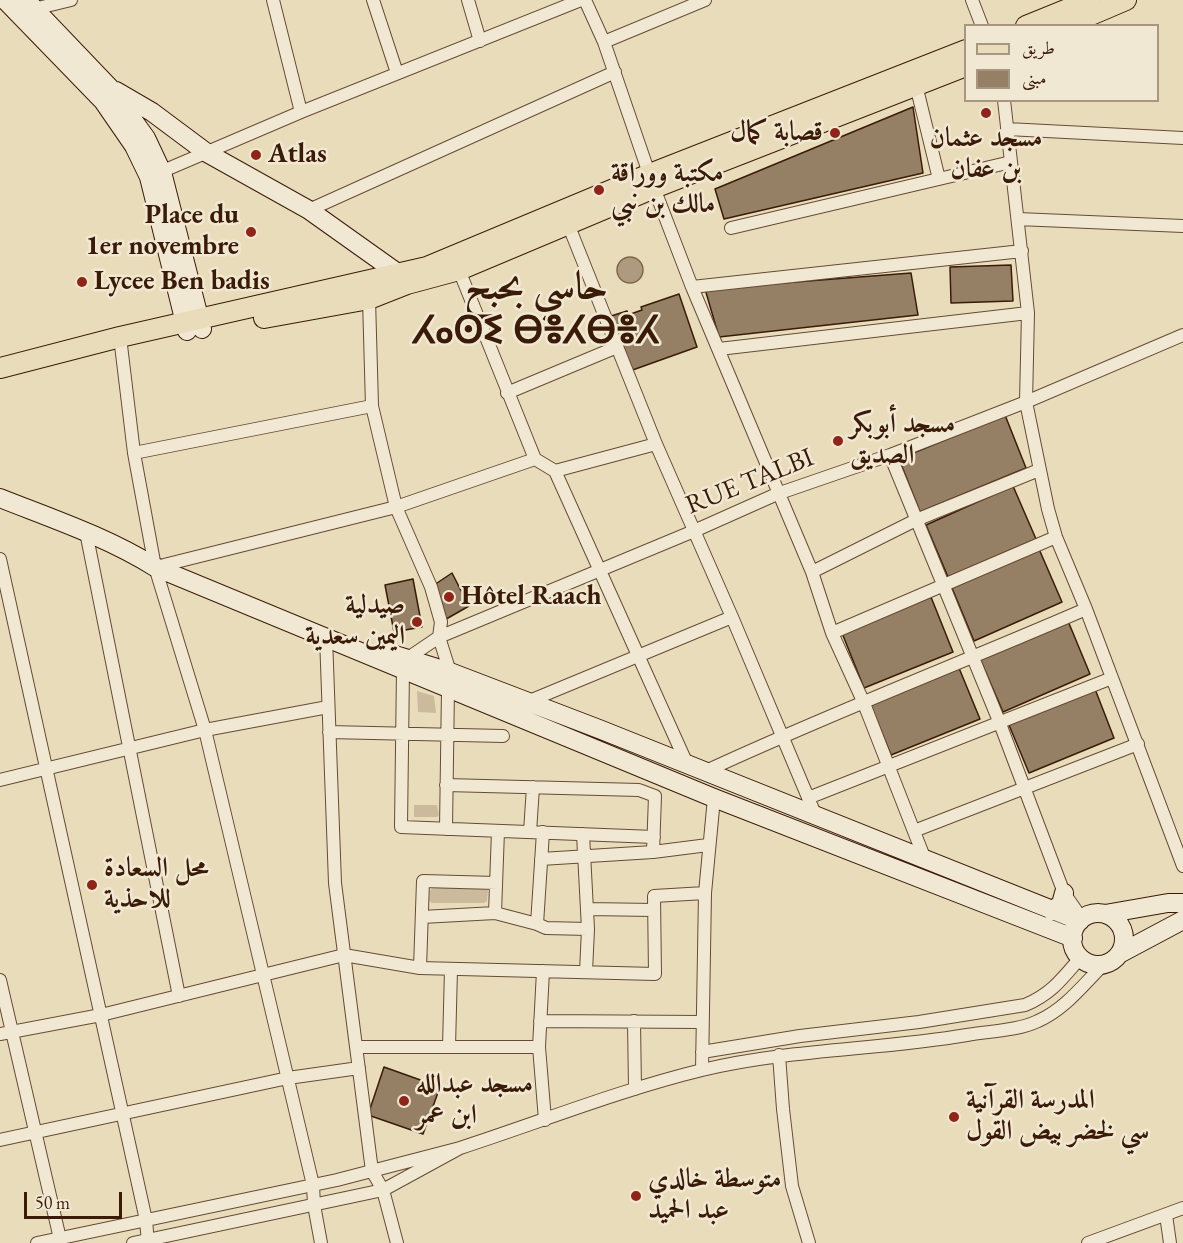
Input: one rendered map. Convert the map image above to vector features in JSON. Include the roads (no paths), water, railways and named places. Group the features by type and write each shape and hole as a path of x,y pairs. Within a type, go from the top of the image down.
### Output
{"main road":[{"path":"1031,24 1090,0"},
{"path":"1070,24 1126,0"},
{"path":"193,326 369,299 407,284 459,270 568,224 652,181 964,51"},
{"path":"0,368 193,326 427,267 652,181 964,67"},
{"path":"0,378 121,342"}],"street":[{"path":"5,0 104,101 156,175"},
{"path":"30,5 71,0"},
{"path":"273,0 301,112"},
{"path":"373,0 397,73"},
{"path":"468,0 480,41"},
{"path":"156,175 301,112 581,0"},
{"path":"585,0 604,42 652,181 692,287 777,494 812,572 832,633 862,701 924,857"},
{"path":"604,42 705,0"},
{"path":"972,0 981,24"},
{"path":"30,5 110,88 146,138 193,326"},
{"path":"309,210 615,72"},
{"path":"916,85 939,179"},
{"path":"110,88 153,112 207,153 309,210 399,274"},
{"path":"1004,102 1028,313 1026,402 1039,470 1056,537 1086,609 1183,866"},
{"path":"1007,129 1183,138"},
{"path":"731,228 1011,162"},
{"path":"1018,219 1183,226"},
{"path":"568,224 656,444 811,806"},
{"path":"692,287 1022,251"},
{"path":"459,270 507,393 536,459 555,471 598,571 687,764"},
{"path":"369,299 372,406 396,507 431,587 441,622 440,637 449,680 446,829"},
{"path":"719,349 1028,313"},
{"name":"RUE TALBI","path":"405,663 440,637 777,494 890,455 1026,402 1183,335"},
{"path":"121,342 134,453 155,567 205,730 313,1185 321,1243"},
{"path":"507,393 617,347"},
{"path":"134,453 372,406"},
{"path":"555,471 656,444"},
{"path":"890,455 999,721 1064,893 1081,920"},
{"path":"155,567 396,507 536,459"},
{"path":"812,572 916,520 1039,470"},
{"path":"0,498 86,532 130,552 155,567 326,637 449,680 714,798 1073,938"},
{"path":"86,532 179,996"},
{"path":"832,633 1056,537"},
{"path":"0,559 102,1015 146,1220 148,1241"},
{"path":"706,771 862,701 973,658 1086,609"},
{"path":"527,702 732,617"},
{"path":"326,637 334,883 372,1171 383,1190 397,1243"},
{"path":"405,663 401,827 654,837"},
{"path":"811,806 888,766 1112,678"},
{"path":"449,680 527,702 706,771 811,806 924,857 1052,911 1081,920"},
{"path":"0,780 205,730 328,707"},
{"path":"329,732 503,736"},
{"path":"914,831 1138,744"},
{"path":"446,785 639,790 655,796 654,852"},
{"path":"533,788 536,832 541,859 537,924"},
{"path":"702,1070 705,893 714,798"},
{"path":"495,913 498,831"},
{"path":"582,834 588,929 586,972"},
{"path":"541,859 654,852 708,844"},
{"path":"420,968 423,881 496,883"},
{"path":"6,1032 102,1015 344,956 420,968 655,974 654,896 705,893"},
{"path":"1052,911 1061,904 1064,893"},
{"path":"1103,965 1091,964 1080,958 1074,949 1074,932 1081,920 1093,914 1168,903 1183,903"},
{"path":"587,909 654,910"},
{"path":"422,917 495,913 546,928 588,929"},
{"path":"1105,914 1117,921 1124,933 1120,953"},
{"path":"37,1243 60,1241 372,1171 460,1148 635,1089 702,1070 779,1055 924,1042 1019,1027 1036,1022 1053,1013 1103,965 1113,961 1120,953 1183,920"},
{"path":"702,1052 1025,1005 1039,999 1054,988 1080,958"},
{"path":"448,1047 451,969"},
{"path":"543,971 539,1047 544,1120"},
{"path":"0,980 6,1032 35,1132 60,1241"},
{"path":"540,1021 702,1022"},
{"path":"634,1021 635,1089"},
{"path":"356,1047 539,1047"},
{"path":"779,1055 792,1186 809,1243"},
{"path":"0,1140 288,1078 359,1068"},
{"path":"133,1243 383,1190 460,1148"},
{"path":"1091,1242 1183,1208"},
{"path":"1166,1215 1170,1243"}],"place":[{"name":"مسجد عثمان بن عفان","path":"986,113"},
{"name":"قصابة كمال","path":"835,133"},
{"name":"Atlas","path":"256,155"},
{"name":"مكتبة ووراقة مالك بن نبي","path":"599,190"},
{"name":"Place du 1er novembre","path":"251,232"},
{"name":"Lycee Ben badis","path":"82,282"},
{"name":"مسجد أبوبكر الصديق","path":"838,441"},
{"name":"Hôtel Raach","path":"449,597"},
{"name":"صيدلية اليمين سعدية","path":"417,622"},
{"name":"محل السعادة للاحذية","path":"92,885"},
{"name":"مسجد عبدالله ابن عمر","path":"404,1101"},
{"name":"المدرسة القرآنية سي لخضر بيض القول","path":"954,1117"},
{"name":"متوسطة خالدي عبد الحميد","path":"636,1196"}],"district":[{"name":"حاسي بحبح ⵃⴰⵙⵉ ⴱⴻⵃⴱⴻⵃ","path":"536,310"}]}
